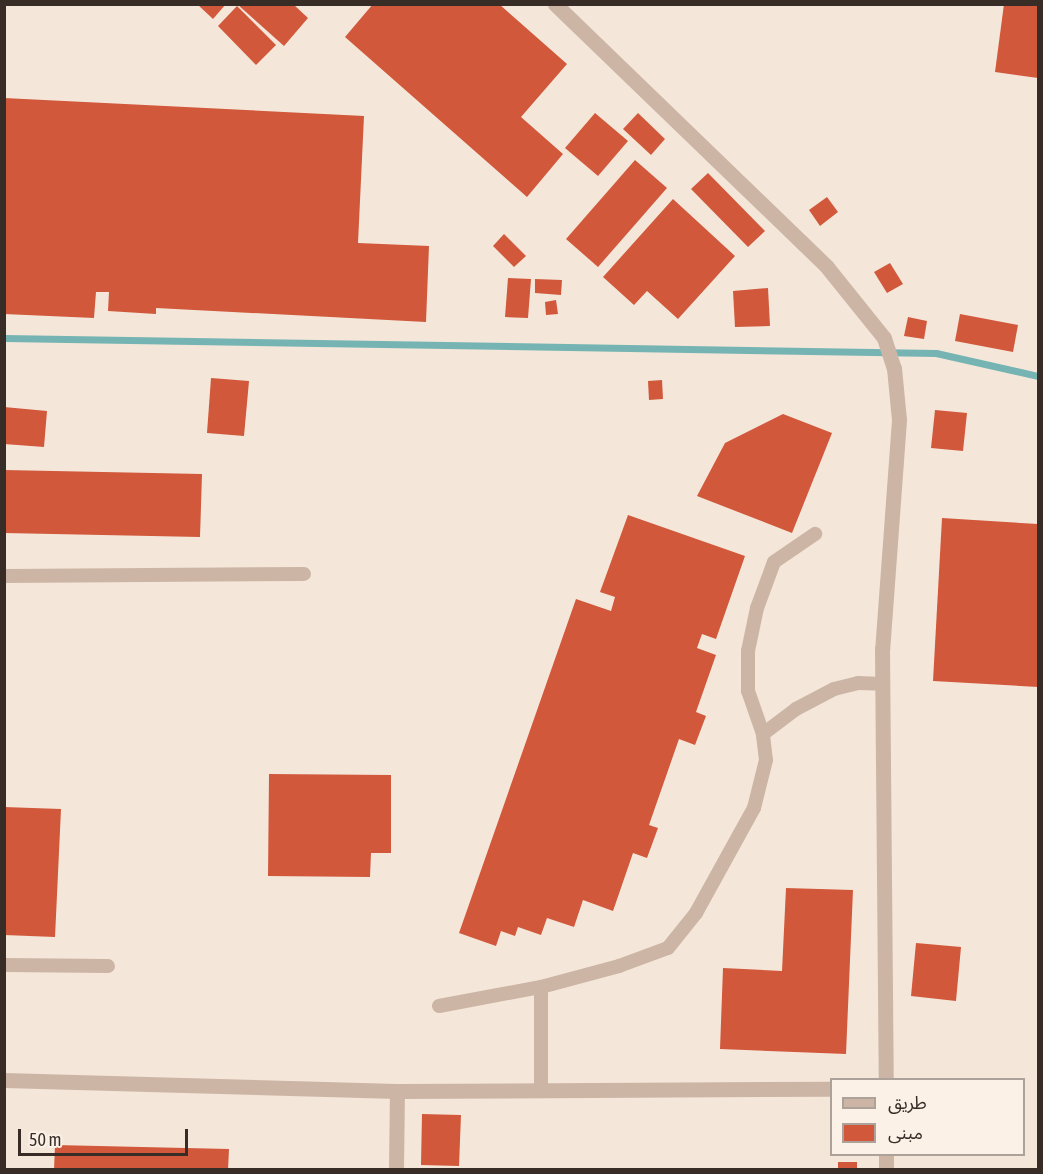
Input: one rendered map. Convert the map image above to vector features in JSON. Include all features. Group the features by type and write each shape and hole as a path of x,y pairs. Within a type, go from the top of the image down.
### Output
{"street":[{"path":"555,4 827,267 884,338 894,368 899,420 883,684 886,1078"},
{"path":"4,1080 397,1091 830,1089"},
{"path":"396,1170 397,1091"}],"lane":[{"path":"439,1006 541,987 620,966 668,948 696,913 754,808 766,760 762,734 748,691 748,651 757,608 774,562 815,534"},
{"path":"4,576 304,574"},
{"path":"762,734 796,709 834,689 858,683 883,684"},
{"path":"4,966 108,966"},
{"path":"541,987 541,1090"}],"building":[{"path":"197,4 226,4 213,19"},
{"path":"237,4 293,4 308,18 284,46"},
{"path":"373,4 499,4 567,64 521,117 563,154 527,197 345,37"},
{"path":"1004,4 1038,4 1038,78 995,72"},
{"path":"237,6 276,45 256,65 218,26"},
{"path":"4,98 364,116 358,243 429,246 426,322 156,308 156,314 108,311 109,292 96,292 94,318 4,314"},
{"path":"595,113 628,141 598,176 565,148"},
{"path":"638,113 665,139 651,155 623,129"},
{"path":"635,160 667,188 598,267 566,239"},
{"path":"708,173 765,231 748,247 691,189"},
{"path":"827,197 838,212 820,226 809,210"},
{"path":"673,199 735,256 678,319 647,291 634,305 603,277"},
{"path":"504,234 526,256 514,267 493,246"},
{"path":"890,263 903,284 887,293 874,272"},
{"path":"508,278 531,279 528,318 505,317"},
{"path":"535,279 562,280 561,295 535,293"},
{"path":"768,288 770,326 735,327 733,291"},
{"path":"556,300 558,314 546,315 545,302"},
{"path":"960,314 1018,325 1013,352 955,341"},
{"path":"908,317 927,321 924,339 904,336"},
{"path":"211,378 249,381 244,436 207,433"},
{"path":"662,380 663,399 649,400 648,381"},
{"path":"4,407 47,411 44,447 4,444"},
{"path":"935,410 967,413 963,451 931,448"},
{"path":"783,414 832,433 792,533 697,496 725,443"},
{"path":"4,470 202,474 200,537 4,533"},
{"path":"628,515 745,556 716,639 702,634 697,648 716,655 696,712 706,716 695,745 679,739 649,825 658,828 647,858 633,853 613,911 583,900 574,927 547,918 541,935 518,927 515,936 501,931 496,946 459,933 576,599 611,611 615,597 600,592"},
{"path":"942,518 1038,524 1038,687 933,681"},
{"path":"269,774 391,775 391,853 371,853 370,877 268,876"},
{"path":"4,807 61,809 55,937 4,935"},
{"path":"786,888 853,890 846,1054 720,1049 723,968 782,971"},
{"path":"916,943 961,947 956,1001 911,996"},
{"path":"422,1114 461,1115 459,1166 421,1165"},
{"path":"55,1145 229,1149 228,1170 54,1170"},
{"path":"838,1162 857,1162 857,1170 838,1170"}],"waterway":[{"path":"4,338 936,353 1038,376"}]}
